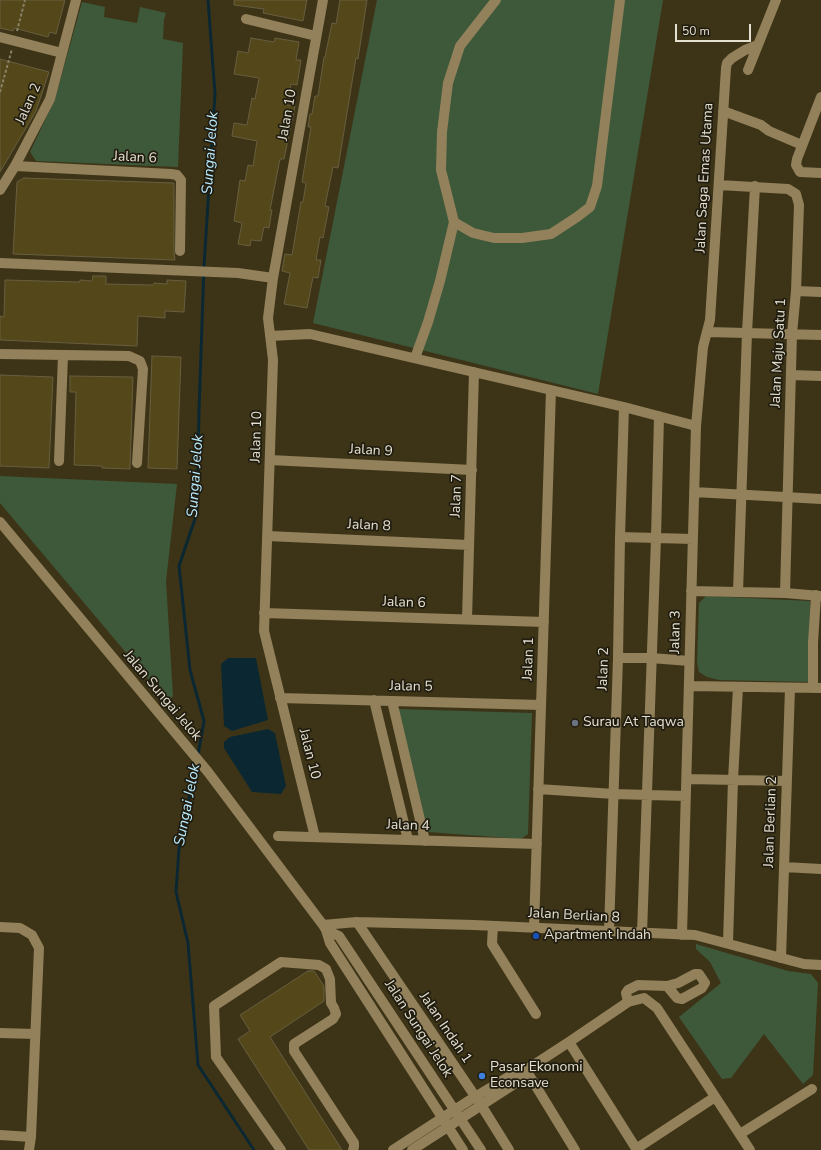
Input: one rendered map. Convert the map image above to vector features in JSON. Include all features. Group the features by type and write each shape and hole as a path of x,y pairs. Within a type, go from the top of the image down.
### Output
{"street":[{"name":"Jalan 2","path":"0,190 50,99 76,0"},
{"name":"Jalan 10","path":"315,837 264,631 264,613 274,360 268,318 273,278 323,0"},
{"path":"415,358 428,322 440,281 454,222 441,170 442,132 448,83 460,46 496,0"},
{"path":"454,222 473,233 494,238 522,238 552,234 590,206 596,186 620,0"},
{"path":"748,70 776,0"},
{"path":"246,19 316,36"},
{"path":"0,37 62,53"},
{"name":"Jalan Saga Emas Utama","path":"708,332 727,63 737,54 758,45"},
{"path":"821,97 796,159 796,165 800,172 821,173"},
{"path":"723,110 761,125 769,131 802,145"},
{"name":"Jalan 6","path":"14,166 177,175 181,180 180,251"},
{"name":"Jalan Maju Satu 1","path":"719,185 788,189 796,194 799,205 796,291 792,334 785,593"},
{"path":"738,592 740,494 755,186"},
{"path":"0,263 188,271 273,278"},
{"path":"796,291 821,292"},
{"path":"708,332 821,335"},
{"name":"Jalan 3","path":"682,935 696,426 703,347 708,332"},
{"path":"270,336 310,334 624,407 696,426"},
{"path":"0,354 129,356 140,361 143,369 137,463"},
{"path":"58,461 63,355"},
{"name":"Jalan 7","path":"467,619 474,372"},
{"path":"792,375 821,376"},
{"name":"Jalan 1","path":"534,928 551,390"},
{"name":"Jalan 2","path":"609,931 624,407"},
{"path":"642,933 659,416"},
{"name":"Jalan 9","path":"270,460 472,470"},
{"path":"694,492 821,499"},
{"name":"Jalan Sungai Jelok","path":"0,522 208,772 325,927 330,943 430,1101 463,1150"},
{"name":"Jalan 8","path":"267,536 469,545"},
{"path":"620,537 693,539"},
{"path":"689,686 817,688 819,596 785,593 691,591"},
{"name":"Jalan 6","path":"264,613 544,622"},
{"path":"618,658 651,658 689,661"},
{"path":"728,944 733,780 738,687"},
{"name":"Jalan Berlian 2","path":"781,958 790,688"},
{"name":"Jalan 5","path":"280,698 541,705"},
{"path":"374,700 408,840"},
{"path":"392,701 425,841"},
{"path":"687,779 787,781"},
{"path":"538,789 614,794 686,796"},
{"name":"Jalan 4","path":"278,836 537,844"},
{"path":"784,866 821,869"},
{"name":"Jalan Berlian 8","path":"325,927 358,922 493,926 695,935 804,964 821,965"},
{"name":"Jalan Indah 1","path":"358,922 475,1103 509,1150"},
{"path":"493,926 492,944 536,1014"},
{"path":"0,927 20,928 32,935 39,948 31,1137 29,1150"},
{"name":"Jalan Sungai Jelok","path":"325,927 339,936 481,1150"},
{"path":"281,1150 216,1057 214,1006 281,962 320,965 326,969 330,979 331,1003 336,1014 333,1019 294,1044 294,1051 354,1143 353,1150"},
{"path":"628,1002 626,993 628,990 638,985 667,986"},
{"path":"412,1150 427,1140 445,1122 457,1114 522,1079 526,1070 628,1002 644,998 657,1008 750,1150"},
{"path":"0,1033 35,1034"},
{"path":"569,1042 636,1149 715,1096"},
{"path":"526,1070 575,1150"},
{"path":"740,1134 812,1089"},
{"path":"445,1096 475,1103"},
{"path":"396,1149 424,1127 431,1109 430,1101"},
{"path":"467,1129 475,1103"},
{"path":"418,1133 445,1122"},
{"path":"0,1135 31,1137"},
{"path":"427,1140 442,1137 456,1140"}],"green space":[{"path":"377,0 663,0 598,394 313,323"},
{"path":"82,2 105,7 104,17 137,23 140,7 166,13 163,39 183,43 178,167 36,161 30,152 55,99"},
{"path":"0,476 177,484 166,581 173,696 170,699 165,699 0,503"},
{"path":"706,596 810,601 809,682 719,680 707,677 699,672 697,663 699,603"},
{"path":"398,709 532,713 528,834 521,839 428,832"},
{"path":"696,944 788,971 811,974 818,983 813,1075 803,1084 764,1034 731,1078 722,1079 679,1017 721,983 710,962 696,949"}],"water":[{"path":"228,658 256,658 268,720 232,731 224,726 221,664"},
{"path":"268,729 275,733 286,786 281,794 252,792 224,748 224,742 230,737"}],"building":[{"path":"0,0 65,0 56,34 50,32 48,37 14,28 13,31 0,28"},
{"path":"234,0 307,0 303,21 263,13 264,9 234,5"},
{"path":"340,0 367,0 338,168 333,167 325,206 329,207 323,238 320,237 316,260 321,260 318,278 313,277 307,308 284,304 290,273 282,271 285,254 292,255 301,202 303,202 306,183 302,182 311,127 308,127 310,114 312,114 315,96 318,96 324,57 332,23 336,24"},
{"path":"251,38 274,42 275,38 299,42 296,60 301,60 297,85 291,84 287,105 295,106 284,159 280,159 270,210 272,210 269,228 264,227 261,241 251,240 250,246 238,244 242,223 234,221 240,180 245,181 248,165 253,166 257,141 232,136 234,123 247,125 252,98 255,99 259,78 234,74 238,51 248,53"},
{"path":"0,59 49,72 36,111 0,172"},
{"path":"24,178 174,183 175,260 13,254 17,182"},
{"path":"93,276 106,276 106,284 153,285 154,283 167,284 167,280 186,281 184,312 165,311 165,318 138,316 137,346 0,340 0,316 4,317 5,280 80,282 80,280 92,281"},
{"path":"152,356 181,357 177,469 148,468"},
{"path":"0,375 53,377 49,468 0,466"},
{"path":"70,376 133,377 130,469 74,465 76,392 70,392"},
{"path":"308,971 314,971 324,986 324,1001 270,1037 342,1150 309,1150 238,1039 250,1031 240,1015"}],"waterway":[{"name":"Sungai Jelok","path":"198,755 204,721 190,670 179,566 197,513 204,266 215,94 208,0"},
{"path":"196,762 179,849 176,892 188,943 198,1065 254,1150"}],"place":[{"name":"Surau At Taqwa","path":"575,723"},
{"name":"Apartment Indah","path":"536,936"},
{"name":"Pasar Ekonomi Econsave","path":"482,1076"}]}
